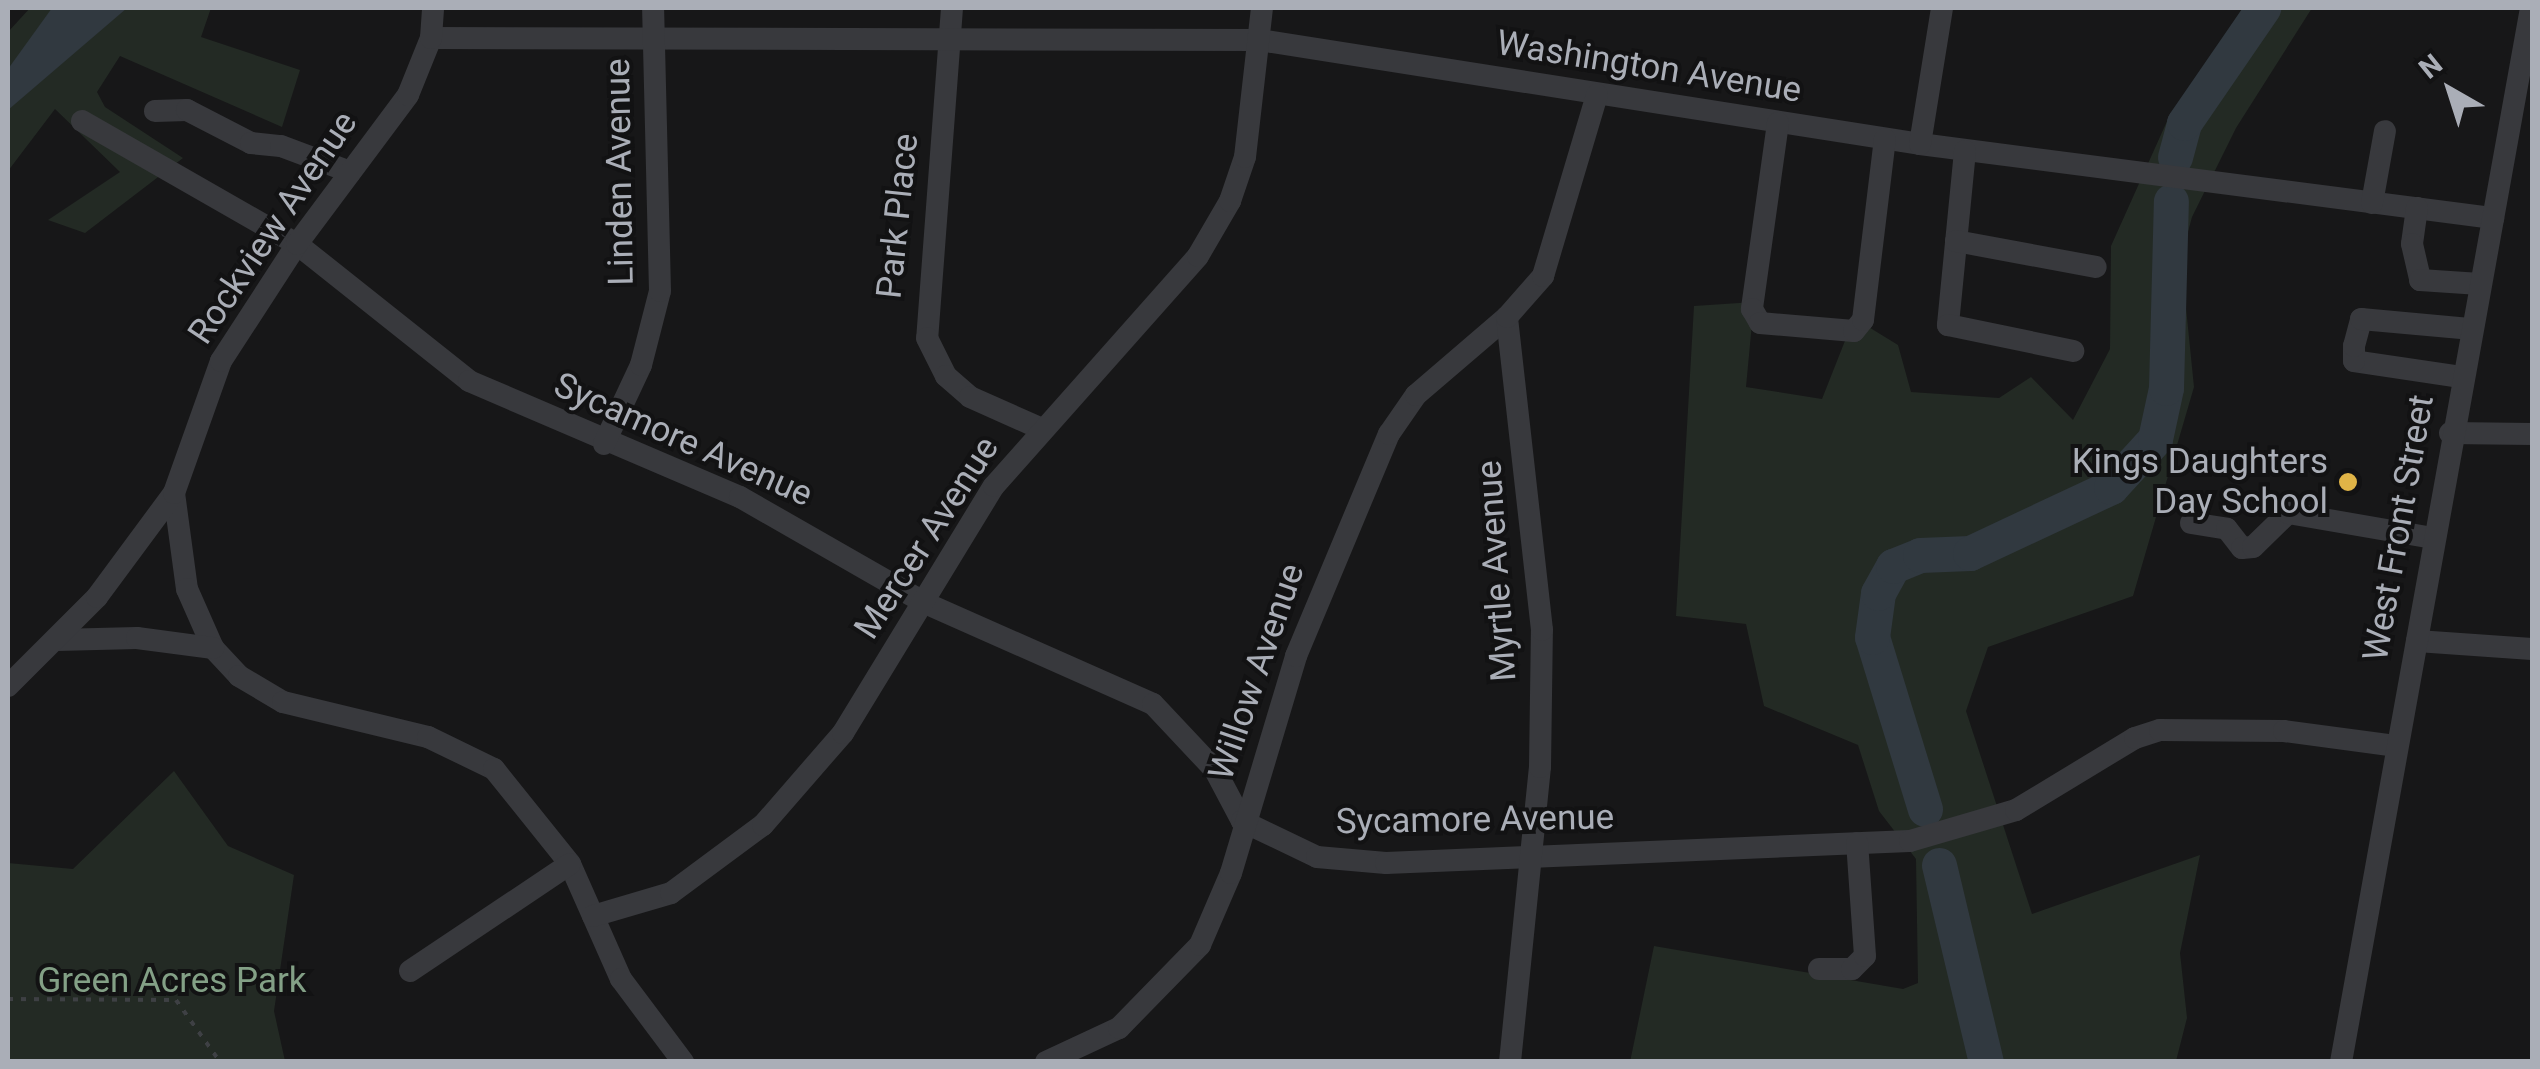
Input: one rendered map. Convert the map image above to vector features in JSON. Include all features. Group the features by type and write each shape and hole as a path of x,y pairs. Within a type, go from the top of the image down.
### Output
{"street":[{"name":"Rockview Avenue","path":"11,676 57,640 174,493 222,361 297,244 408,95 431,38 433,8"},
{"name":"Linden Avenue","path":"604,444 641,364 660,291 653,8"},
{"name":"Park Place","path":"952,8 927,338 946,376 970,397 1042,428"},
{"name":"Mercer Avenue","path":"593,916 671,893 763,825 842,734 994,486 1042,428 1151,316 1230,201 1246,157 1262,8"},
{"path":"1920,144 1942,8"},
{"name":"West Front Street","path":"2342,1062 2450,432 2531,8"},
{"name":"Washington Avenue","path":"431,38 951,36 1260,40 1965,151 2493,218"},
{"path":"1508,316 1544,276 1597,96"},
{"path":"156,112 187,110 251,142 281,146 350,172"},
{"name":"Sycamore Avenue","path":"82,121 297,244 468,381 604,444 774,514 925,603 1153,704 1215,770 1242,821 1318,857 1348,862 1910,841 2016,810 2135,738 2160,730 2284,732 2397,746"},
{"path":"1778,123 1752,309 1760,323 1854,330 1863,320 1885,139"},
{"path":"2372,203 2386,131"},
{"path":"1965,151 1948,325 2073,352"},
{"path":"2416,208 2412,244 2420,280 2480,284"},
{"path":"1956,241 2096,268"},
{"name":"Willow Avenue","path":"1046,1062 1105,1050 1200,945 1231,873 1242,821 1310,622 1389,434 1416,395 1508,316"},
{"name":"Myrtle Avenue","path":"1508,316 1542,630 1540,767 1510,1062"},
{"path":"2461,376 2354,360 2354,346 2361,319 2470,330"},
{"path":"2450,432 2532,434"},
{"name":"Rockview Avenue","path":"174,493 187,589 214,648 239,676 283,702 428,738 482,762 516,790 570,864 620,978 683,1062"},
{"path":"2191,524 2227,529 2242,548 2253,547 2288,513 2433,538"},
{"path":"57,640 138,638 214,648"},
{"path":"2416,641 2532,648"},
{"path":"1819,970 1852,969 1864,956 1858,843"},
{"path":"410,971 570,864"}],"path":[{"path":"8,999 176,1000 220,1062"}],"green space":[{"path":"30,8 211,8 201,37 300,70 282,127 120,56 97,92 105,107 183,158 85,233 48,220 120,172 55,109 8,171 8,32"},
{"path":"2243,8 2312,8 2236,128 2192,217 2181,258 2194,387 2133,596 1988,647 1966,711 2032,914 2200,855 2180,953 2187,1018 2176,1061 1630,1062 1654,946 1903,989 1918,983 1916,859 1879,811 1858,745 1764,706 1746,624 1676,616 1694,306 1754,302 1746,387 1822,399 1854,318 1898,345 1911,392 1999,398 2031,377 2073,420 2110,349 2111,246 2168,119"},
{"name":"Green Acres Park","path":"174,771 228,846 294,875 274,1011 285,1061 8,1061 8,863 73,869"}],"shaded area":[{"path":"52,8 127,8 8,110 8,69"}],"waterway":[{"path":"2175,157 2184,123 2263,8"},
{"path":"1925,809 1872,637 1878,593 1893,566 1920,555 1970,553 2111,487 2155,439 2166,388 2171,201"},
{"path":"1939,865 1986,1062"}],"place":[{"name":"Kings Daughters Day School","path":"2348,482"}]}
